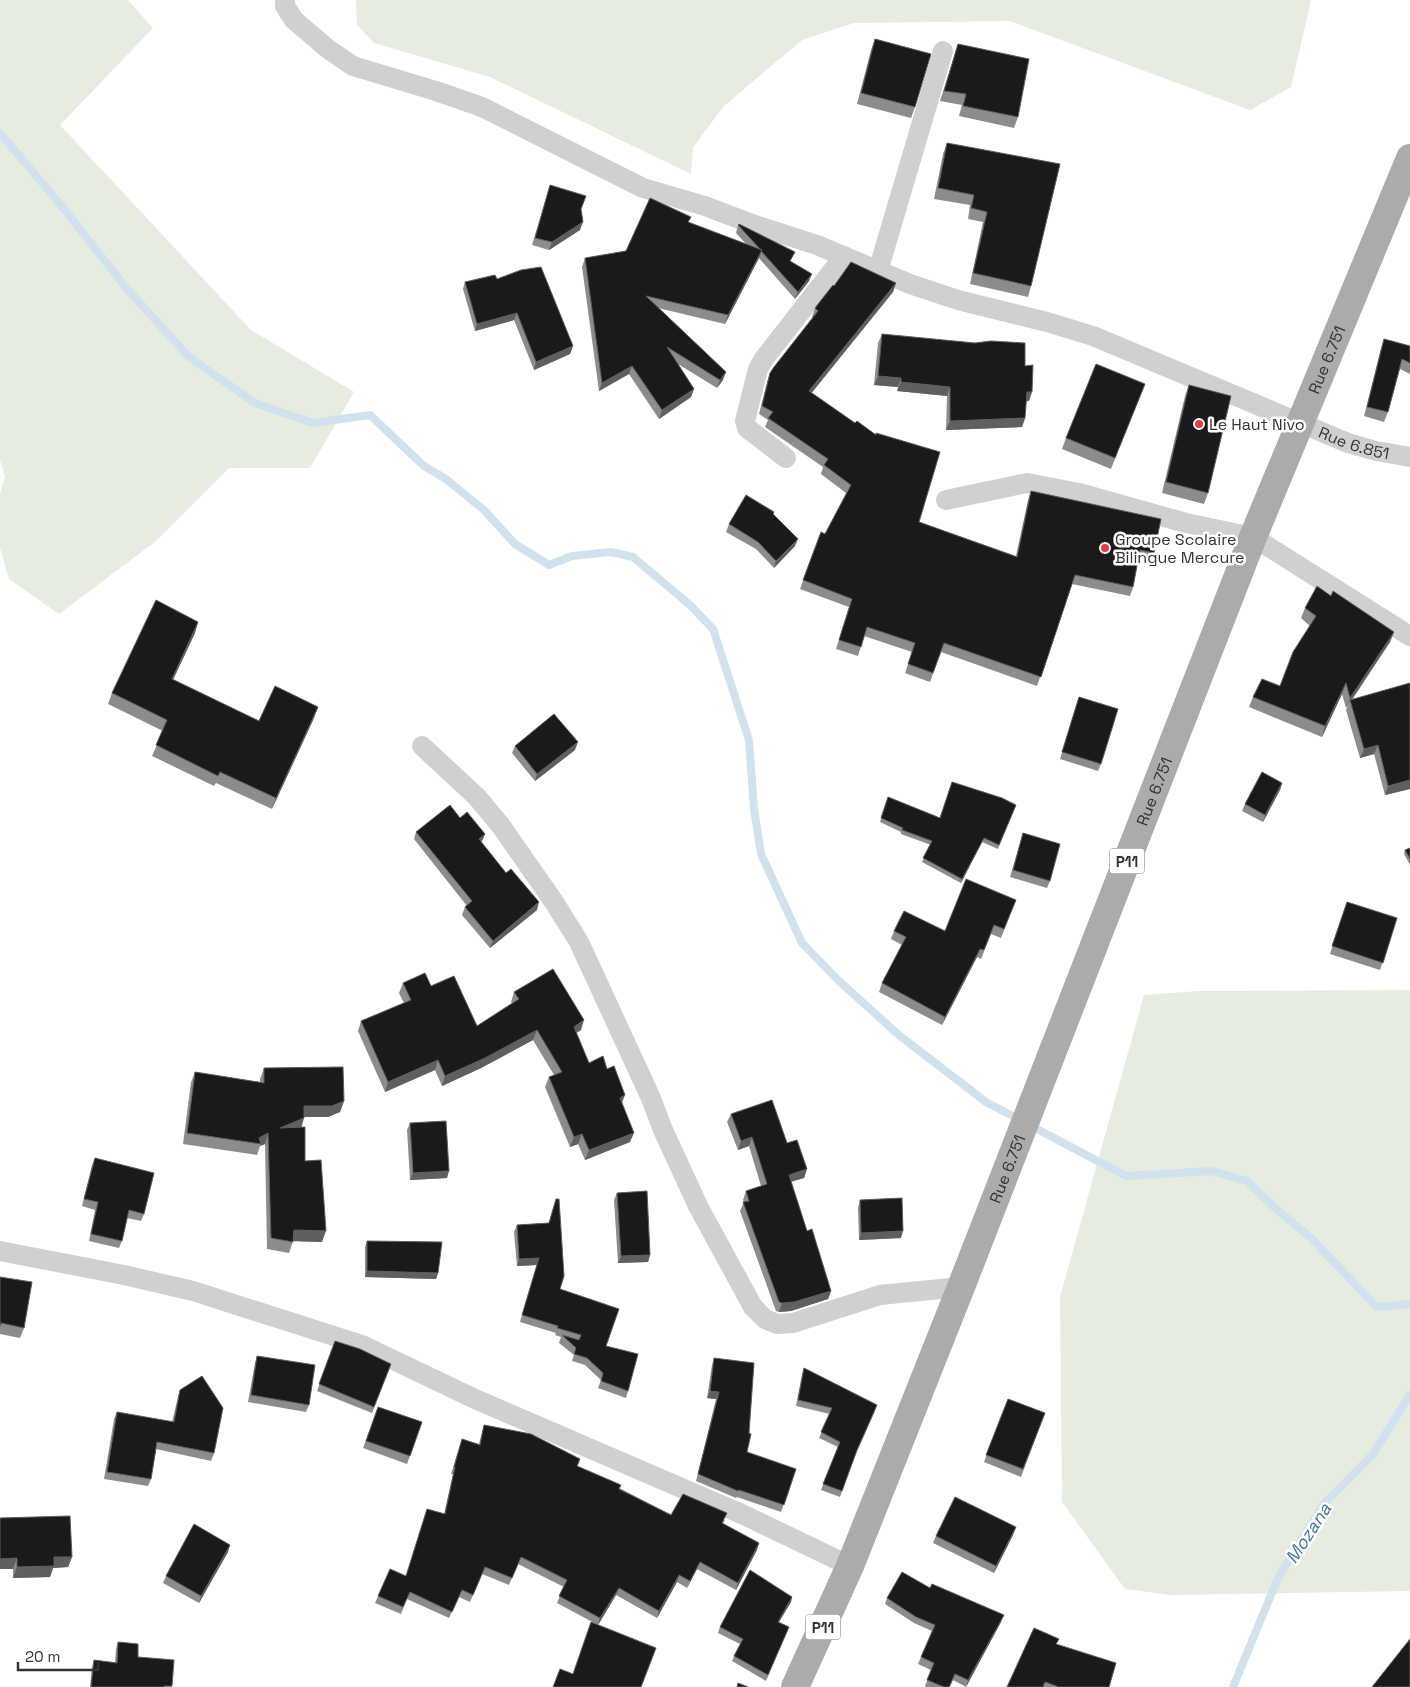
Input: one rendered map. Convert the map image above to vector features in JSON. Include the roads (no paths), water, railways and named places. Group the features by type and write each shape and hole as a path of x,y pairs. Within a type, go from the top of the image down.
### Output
{"main road":[{"name":"Rue 6.751","path":"850,1566 961,1287 1253,537 1300,424 1402,200 1410,158"},
{"name":"P11","path":"796,1687 850,1566"}],"street":[{"name":"Rue 6.851","path":"284,0 285,6 294,20 328,50 353,66 482,107 643,188 704,206 817,245 910,284 958,300 1047,322 1093,336 1348,443 1376,451 1410,457"},
{"path":"878,271 942,51"},
{"path":"786,458 747,428 745,421 758,369 844,256"},
{"path":"946,500 1027,483 1079,493 1186,523 1253,537 1410,636"},
{"path":"422,746 477,797 501,826 554,902 579,942 698,1206 753,1307 765,1319 777,1324 793,1323 880,1295 961,1287"},
{"path":"0,1251 124,1275 193,1291 362,1346 475,1399 744,1515 850,1566"}],"waterway":[{"path":"0,133 60,204 127,289 189,357 255,403 313,423 370,415 424,466 446,479 484,510 515,544 549,565 572,556 611,552 633,557 690,605 713,629 749,740 754,809 761,854 802,943 839,981 900,1036 986,1102 1126,1176 1212,1171 1247,1181 1275,1208 1311,1238 1377,1307 1410,1304"},
{"name":"Mozana","path":"1233,1687 1278,1578 1323,1505 1373,1454 1410,1395"}],"place":[{"name":"Le Haut Nivo","path":"1199,424"},
{"name":"Groupe Scolaire Bilingue Mercure","path":"1105,548"}]}
